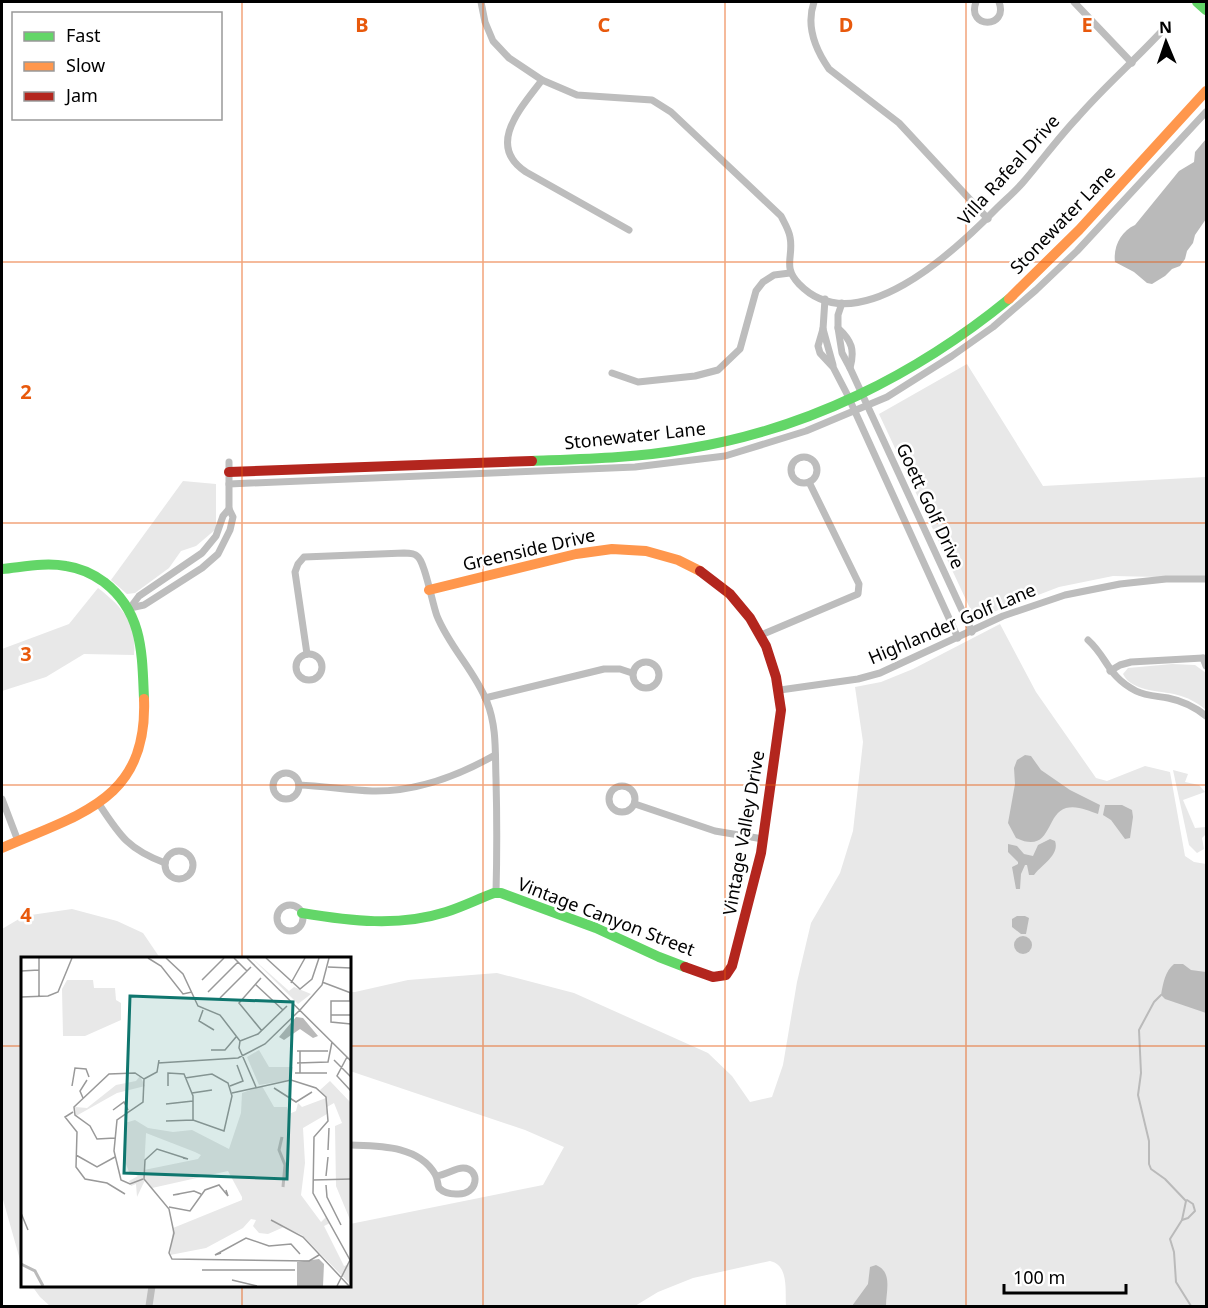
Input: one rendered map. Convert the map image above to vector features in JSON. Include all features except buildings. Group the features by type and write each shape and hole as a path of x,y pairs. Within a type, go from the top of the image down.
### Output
{"street":[{"path":"481,2 485,22 493,41 509,57 542,80 577,95 652,100 671,112 781,216 790,237 788,261 790,273 774,275 763,282 756,291 740,349 718,370 695,376 638,382 612,373"},
{"path":"814,2 811,14 812,30 816,48 828,69 899,123 988,219"},
{"path":"976,2 974,9 977,17 989,22 1000,14 999,2"},
{"path":"1074,2 1132,63"},
{"path":"1197,2 1206,10"},
{"name":"Villa Rafeal Drive","path":"790,273 809,292 842,303 881,297 906,284 956,248 988,219 1024,182 1083,110 1161,32"},
{"path":"542,80 511,122 507,136 510,155 514,162 526,172 629,230"},
{"name":"Stonewater Lane","path":"229,467 614,458 652,454 712,445 743,437 849,400 926,358 968,330 1010,297 1039,271 1118,188 1206,91"},
{"name":"Stonewater Lane","path":"229,484 615,469 689,462 725,456 770,444 855,412 893,393 943,362 982,335 1020,304 1077,251 1206,112"},
{"name":"Goett Golf Drive","path":"825,299 823,330 833,367 958,638"},
{"name":"Goett Golf Drive","path":"842,303 838,315 842,353 972,632"},
{"path":"130,608 144,605 210,562 222,548 233,517 229,509 229,467"},
{"path":"761,635 840,600 854,597 860,588 809,482"},
{"path":"130,608 139,596 202,553 216,536 223,516 229,509"},
{"name":"Greenside Drive","path":"429,590 596,550 648,551 686,563 717,582 747,612 761,635 774,666 780,690"},
{"path":"307,654 296,578 297,564 304,557 396,553 417,555 423,563 436,614 451,645 473,675 494,722 496,893"},
{"path":"2,569 53,564 81,569 107,584 122,597 130,608 138,627 142,648 146,716 143,738 136,758 127,775 114,791 83,814 2,848"},
{"name":"Highlander Golf Lane","path":"780,690 852,680 880,673 1034,604 1091,589 1152,580 1206,579"},
{"path":"1088,640 1098,650 1117,679 1135,691 1147,696 1179,701 1206,716"},
{"path":"1110,671 1131,662 1205,655 1206,666"},
{"path":"485,698 604,669 620,669 633,673"},
{"name":"Vintage Valley Drive","path":"722,976 730,972 754,884 779,733 780,690"},
{"path":"299,785 376,791 412,786 445,779 495,755"},
{"path":"2,799 18,841"},
{"path":"99,804 128,844 165,864"},
{"path":"635,804 715,831 763,838"},
{"path":"178,851 191,857 194,867 186,878 178,879 167,872 165,864 170,855 178,851"},
{"name":"Vintage Canyon Street","path":"302,914 356,922 416,919 444,912 496,893 596,928 659,957 713,976 722,976"},
{"path":"351,1145 376,1145 404,1151 419,1158 436,1176 439,1188 446,1193 465,1194 473,1189 475,1183 474,1175 465,1168 436,1176"},
{"path":"149,1306 152,1287"}],"shaded area":[{"path":"1206,139 1206,219 1195,235 1180,266 1172,269 1152,284 1147,283 1134,272 1115,262 1117,245 1122,235 1135,225 1179,171 1194,162 1195,152"},
{"path":"967,364 1043,486 1206,477 1206,578 1113,576 1059,587 975,619 879,414"},
{"path":"183,481 216,484 216,529 196,546 181,551 169,568 135,593 127,594 111,580"},
{"path":"98,588 126,616 133,634 134,655 84,654 46,677 2,691 2,649 69,624"},
{"path":"1000,624 1036,692 1096,778 1107,781 1145,766 1170,772 1185,856 1194,862 1206,864 1206,1306 786,1306 786,1286 783,1273 776,1263 770,1261 693,1278 658,1292 635,1306 50,1306 33,1287 351,1287 351,1224 543,1185 564,1147 525,1130 351,1071 351,992 408,980 497,973 574,993 708,1053 732,1076 750,1102 772,1097 783,1065 797,982 811,923 840,873 853,831 863,742 855,687 881,682 913,669"},
{"path":"1172,664 1195,665 1206,673 1206,710 1185,697 1133,685 1123,674 1128,668"},
{"path":"1025,755 1031,756 1041,770 1070,790 1100,805 1098,814 1079,808 1066,808 1054,818 1042,838 1028,842 1016,838 1008,823 1015,784 1014,768 1017,760"},
{"path":"1173,770 1188,774 1185,782 1199,785 1205,792 1183,800 1195,828 1206,827 1206,834 1202,838 1204,849 1197,853 1189,845"},
{"path":"1105,805 1122,805 1132,810 1130,838 1125,839 1111,820 1103,815"},
{"path":"1050,839 1055,841 1055,851 1034,875 1029,875 1027,865 1025,865 1021,874 1020,889 1016,889 1012,867 1018,862 1008,852 1008,844 1017,846 1024,854 1033,856 1038,845"},
{"path":"72,909 117,921 143,933 159,957 21,957 21,1263 2,1196 2,929 24,916"},
{"path":"1017,916 1029,918 1026,934 1021,934 1012,927 1012,919"},
{"path":"1023,936 1029,939 1032,945 1029,951 1023,954 1017,951 1014,945 1017,939"},
{"path":"1174,964 1183,964 1191,970 1206,972 1206,1013 1165,999 1161,995 1166,974"},
{"path":"876,1265 885,1272 887,1277 886,1306 852,1306 868,1284 870,1267"}],"waterway":[{"path":"1161,995 1154,1002 1139,1030 1141,1073 1138,1095 1149,1141 1151,1169 1165,1179 1186,1201 1182,1220 1170,1239 1174,1252 1176,1282 1191,1306"},
{"path":"1182,1220 1195,1211 1193,1204 1187,1200"}],"traffic: fast":[{"path":"1197,2 1206,10"},
{"path":"532,461 610,458 667,452 731,440 774,428 816,413 898,375 936,352 1009,299"},
{"path":"2,569 58,565 81,570 104,582 126,606 138,634 144,699"},
{"path":"302,913 356,920 410,920 446,912 494,893 501,893 596,928 685,967"}],"traffic: slow":[{"path":"1009,299 1079,230 1206,91"},
{"path":"429,590 576,554 612,549 646,551 678,560 700,571"},
{"path":"2,848 82,813 103,799 121,782 134,761 142,733 144,699"}],"traffic: jam":[{"path":"229,472 532,461"},
{"path":"685,967 713,977 726,975 732,966 761,853 781,710 776,677 766,646 750,618 730,594 700,571"}]}
